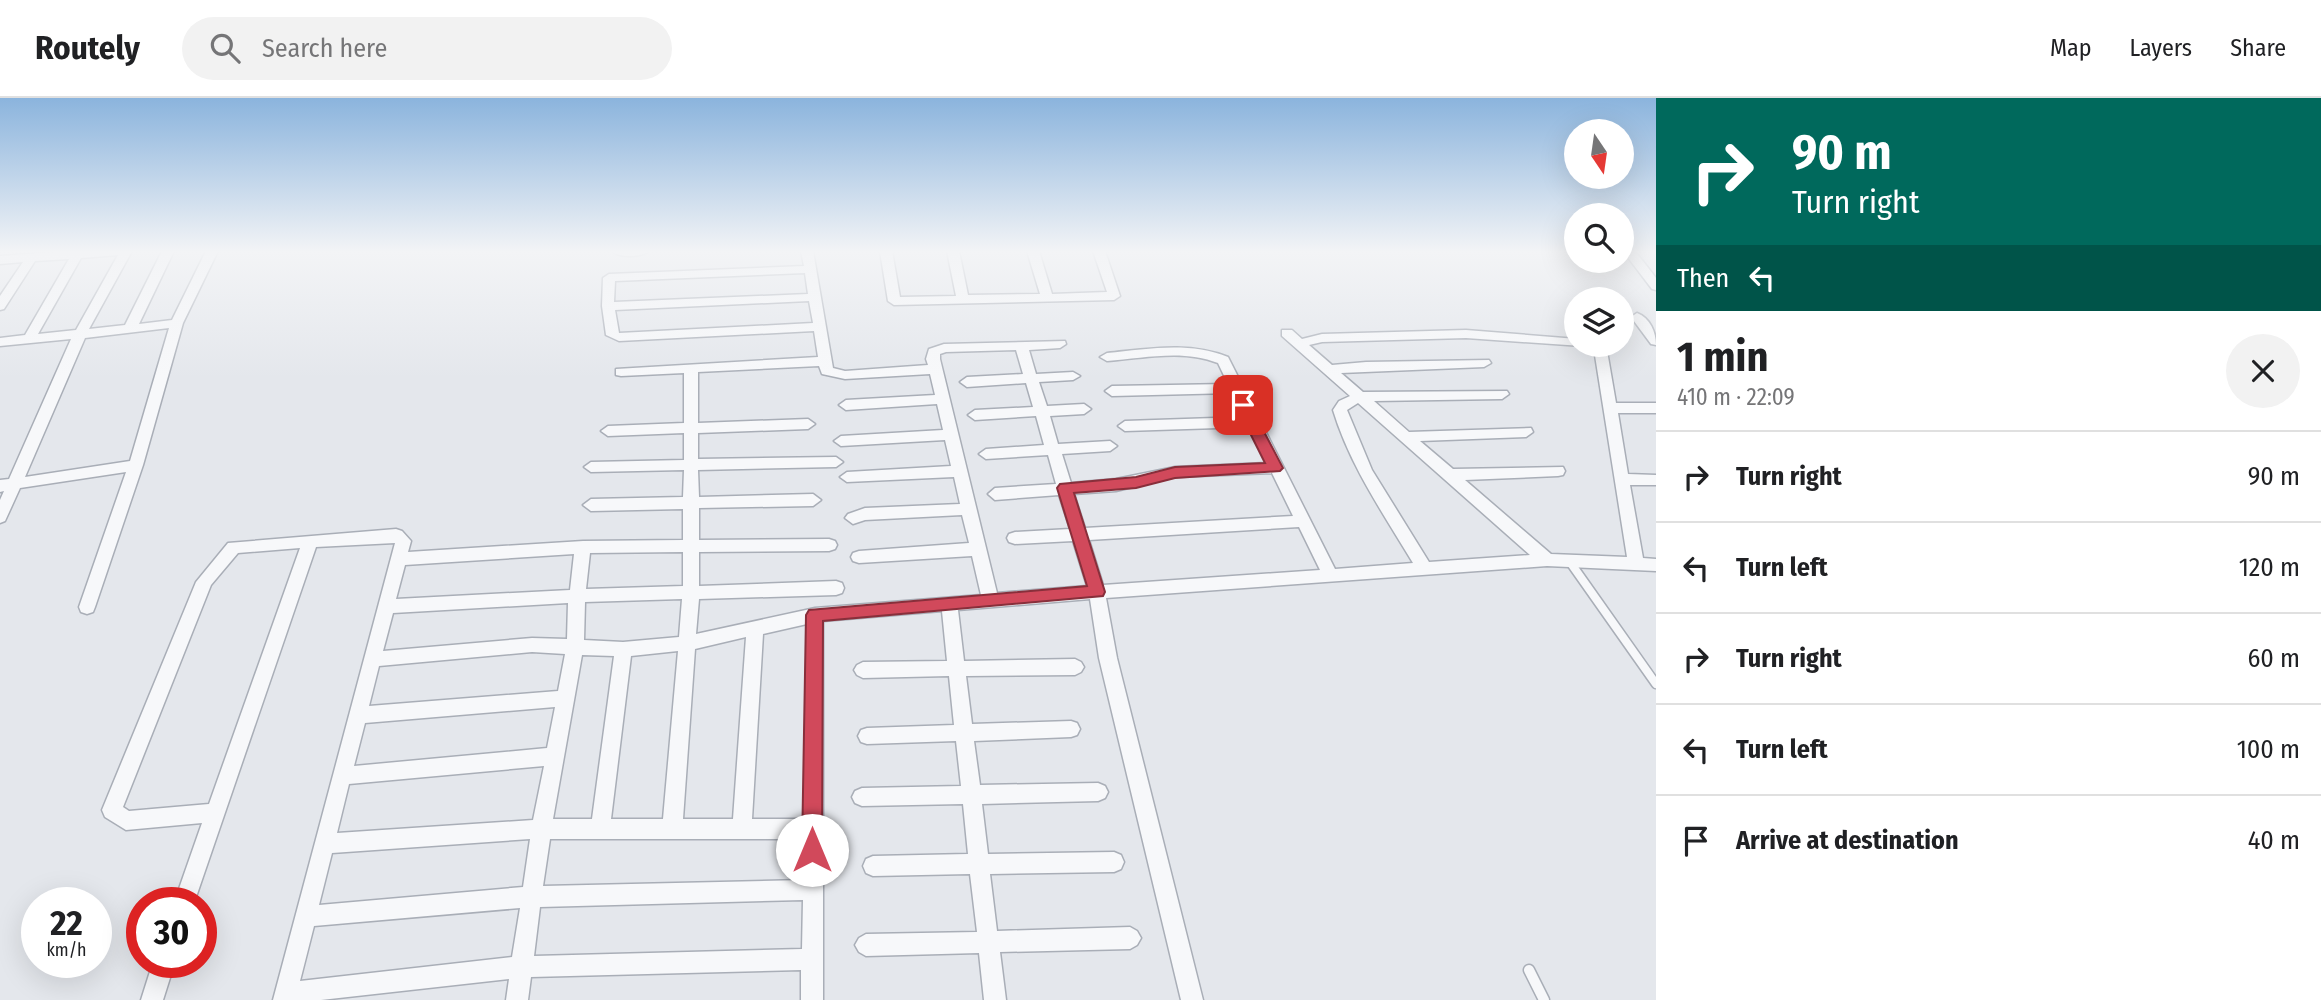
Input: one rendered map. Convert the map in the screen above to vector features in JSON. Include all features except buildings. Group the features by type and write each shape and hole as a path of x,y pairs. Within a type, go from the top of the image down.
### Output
{"street":[{"path":"29,339 55,293"},
{"path":"0,517 7,485 102,293"},
{"path":"130,329 147,293"},
{"path":"87,607 136,465 177,323 192,293"},
{"path":"608,293 612,335 619,337 820,327"},
{"path":"814,293 827,371 835,375 935,369"},
{"path":"893,293 894,301 1114,296 1113,293"},
{"path":"962,293 963,299"},
{"path":"1046,293 1047,298"},
{"path":"608,306 815,297"},
{"path":"1637,317 1656,341"},
{"path":"0,342 177,323"},
{"path":"1287,333 1547,559"},
{"path":"1299,344 1322,338 1466,334 1564,342"},
{"path":"990,599 958,471 935,369 934,352 944,348 1060,344"},
{"path":"1021,346 1097,592 1108,658 1192,1000"},
{"path":"1107,357 1189,353 1215,356 1223,360 1234,388 1331,576"},
{"path":"1602,357 1636,564"},
{"path":"621,372 825,361"},
{"path":"1330,370 1366,366 1484,363"},
{"path":"672,830 688,643 693,545 691,369"},
{"path":"967,382 1073,376"},
{"path":"1111,391 1234,388"},
{"path":"1425,570 1344,427 1340,410 1344,404 1359,397 1502,394"},
{"path":"846,405 943,399"},
{"path":"1610,408 1656,408"},
{"path":"975,415 1084,409"},
{"path":"1125,426 1252,422"},
{"path":"608,431 808,424"},
{"path":"1405,437 1525,432"},
{"path":"841,441 951,435"},
{"path":"986,454 1110,446"},
{"path":"591,467 836,461"},
{"path":"7,485 136,465"},
{"path":"995,494 1136,482 1175,472 1275,468"},
{"path":"846,477 958,471"},
{"path":"1449,475 1558,471"},
{"path":"1622,479 1656,480"},
{"path":"591,505 813,500"},
{"path":"853,518 865,514 968,509"},
{"path":"1015,538 1303,521"},
{"path":"213,813 126,821 112,810 205,582 234,547 396,535 403,541 285,996 521,968 812,959"},
{"path":"189,887 310,541"},
{"path":"398,559 583,547 829,545"},
{"path":"517,1000 541,829 575,648 577,596 583,547"},
{"path":"859,557 978,549"},
{"path":"373,659 532,645 623,649 688,643 815,615 990,599 1425,570 1547,559 1656,565"},
{"path":"387,606 577,596 836,588"},
{"path":"949,604 995,1000"},
{"path":"812,1000 815,615"},
{"path":"741,830 755,627"},
{"path":"600,830 623,649"},
{"path":"863,670 1075,667"},
{"path":"359,716 567,698"},
{"path":"867,736 1071,729"},
{"path":"343,776 555,756"},
{"path":"862,797 1098,793"},
{"path":"325,844 541,829 812,830"},
{"path":"873,866 1114,862"},
{"path":"307,916 530,897 812,891"},
{"path":"866,945 1130,938"},
{"path":"152,1000 159,978"}],"lane":[{"path":"1570,562 1656,684"},
{"path":"1530,970 1544,1000"}],"route":[{"path":"812,850 815,615 1097,592 1065,488 1116,485 1175,472 1275,468 1243,405"}]}
